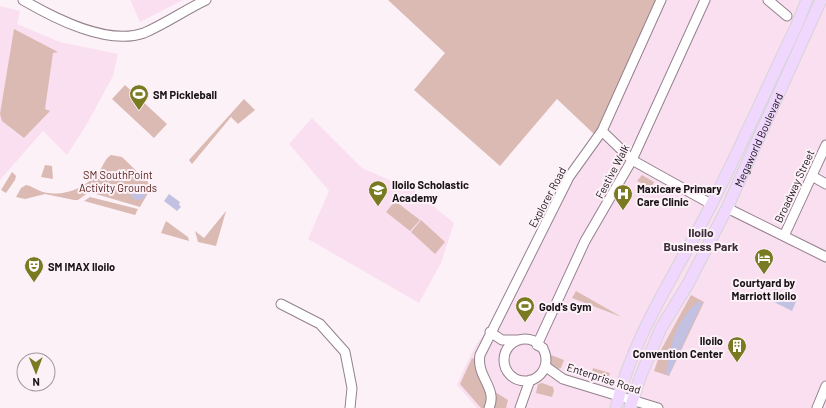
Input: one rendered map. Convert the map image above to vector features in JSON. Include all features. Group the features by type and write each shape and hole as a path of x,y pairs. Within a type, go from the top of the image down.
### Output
{"main road":[{"name":"Megaworld Boulevard","path":"616,408 628,370 648,321 711,204 807,0"},
{"name":"Megaworld Boulevard","path":"631,404 641,375 661,328 688,284 727,208 821,0"},
{"path":"628,370 628,374 632,378 638,378 641,375"}],"street":[{"path":"23,0 66,23 120,37 144,32 206,0"},
{"name":"Explorer Road","path":"489,408 492,401 490,389 479,368 479,360 490,332 569,177 602,131 661,0"},
{"name":"Festive Walk","path":"543,348 537,345 585,241 618,188 632,160 705,0"},
{"path":"768,0 787,16"},
{"path":"602,131 632,160 711,204"},
{"name":"Broadway Street","path":"784,236 826,145"},
{"path":"812,176 826,184"},
{"path":"727,208 826,257"},
{"path":"281,304 320,324 345,352 352,388 350,408"},
{"path":"490,332 502,340 519,340 532,340 543,348 545,354 545,366 536,378 530,380 518,379 512,376 505,366 505,353 508,347 519,340"},
{"name":"Enterprise Road","path":"545,366 563,379 619,396 631,404 658,408"},
{"path":"520,408 530,380"},
{"path":"817,408 826,386"}],"shaded area":[{"path":"130,0 183,0 140,22"},
{"name":"Iloilo Business Park","path":"656,0 826,0 826,408 477,408 457,385 463,371 477,343 490,328 598,130"},
{"path":"0,6 20,11 17,24 60,42 118,54 113,76 87,124 67,155 43,131 0,180"},
{"name":"Iloilo Scholastic Academy","path":"312,118 362,168 415,191 454,223 441,263 419,303 308,239 329,191 289,144"}],"green space":[{"path":"388,0 656,0 595,135 557,99 500,166 414,90 445,53"},
{"path":"14,29 58,52 53,53 45,109 50,111 24,138 2,121 0,114"},
{"name":"SM Pickleball","path":"125,85 167,124 154,138 112,99"},
{"path":"244,99 255,110 238,124 231,117 192,164 189,160"},
{"name":"SM SouthPoint Activity Grounds","path":"111,155 122,157 152,186 140,207 89,192 78,200 45,194 25,199 16,197 21,188 26,185 43,192 51,193 66,192 79,188 97,174"},
{"path":"45,165 52,166 53,179 41,177"},
{"path":"12,172 16,176 15,180 6,193 1,190"},
{"path":"642,175 654,182 651,188 637,181"},
{"path":"90,197 138,209 135,215 84,201"},
{"path":"395,201 420,220 410,231 386,212"},
{"path":"226,211 216,246 198,242 195,231 204,238"},
{"path":"421,220 445,242 435,254 411,232"},
{"path":"166,221 188,237 189,241 161,233"},
{"path":"576,291 620,316 572,298"},
{"path":"691,295 704,302 669,376 654,371 662,348"},
{"path":"548,354 564,360 561,368 557,369 545,362"},
{"path":"472,358 475,359 485,390 486,402 484,408 481,408 460,384"},
{"path":"593,368 610,373 607,382 603,383 592,380 591,376"},
{"path":"542,383 553,387 554,391 552,397 536,393 538,384"},
{"path":"495,392 508,400 506,408 494,408"}],"water":[{"path":"138,184 145,189 146,192 141,199 138,200 131,195 130,192 135,185"},
{"path":"169,194 180,202 179,205 181,207 177,211 164,201"},
{"path":"775,289 797,299 792,311 770,300"},
{"path":"699,301 702,303 669,375 666,374 669,354 679,325 691,308"}],"place":[{"name":"SM Pickleball","path":"139,111"},
{"name":"Iloilo Scholastic Academy","path":"378,207"},
{"name":"Maxicare Primary Care Clinic","path":"623,211"},
{"name":"Courtyard by Marriott Iloilo","path":"764,275"},
{"name":"SM IMAX Iloilo","path":"34,283"},
{"name":"Gold's Gym","path":"525,323"},
{"name":"Iloilo Convention Center","path":"737,363"}],"district":[{"name":"Iloilo Business Park","path":"701,239"}]}
